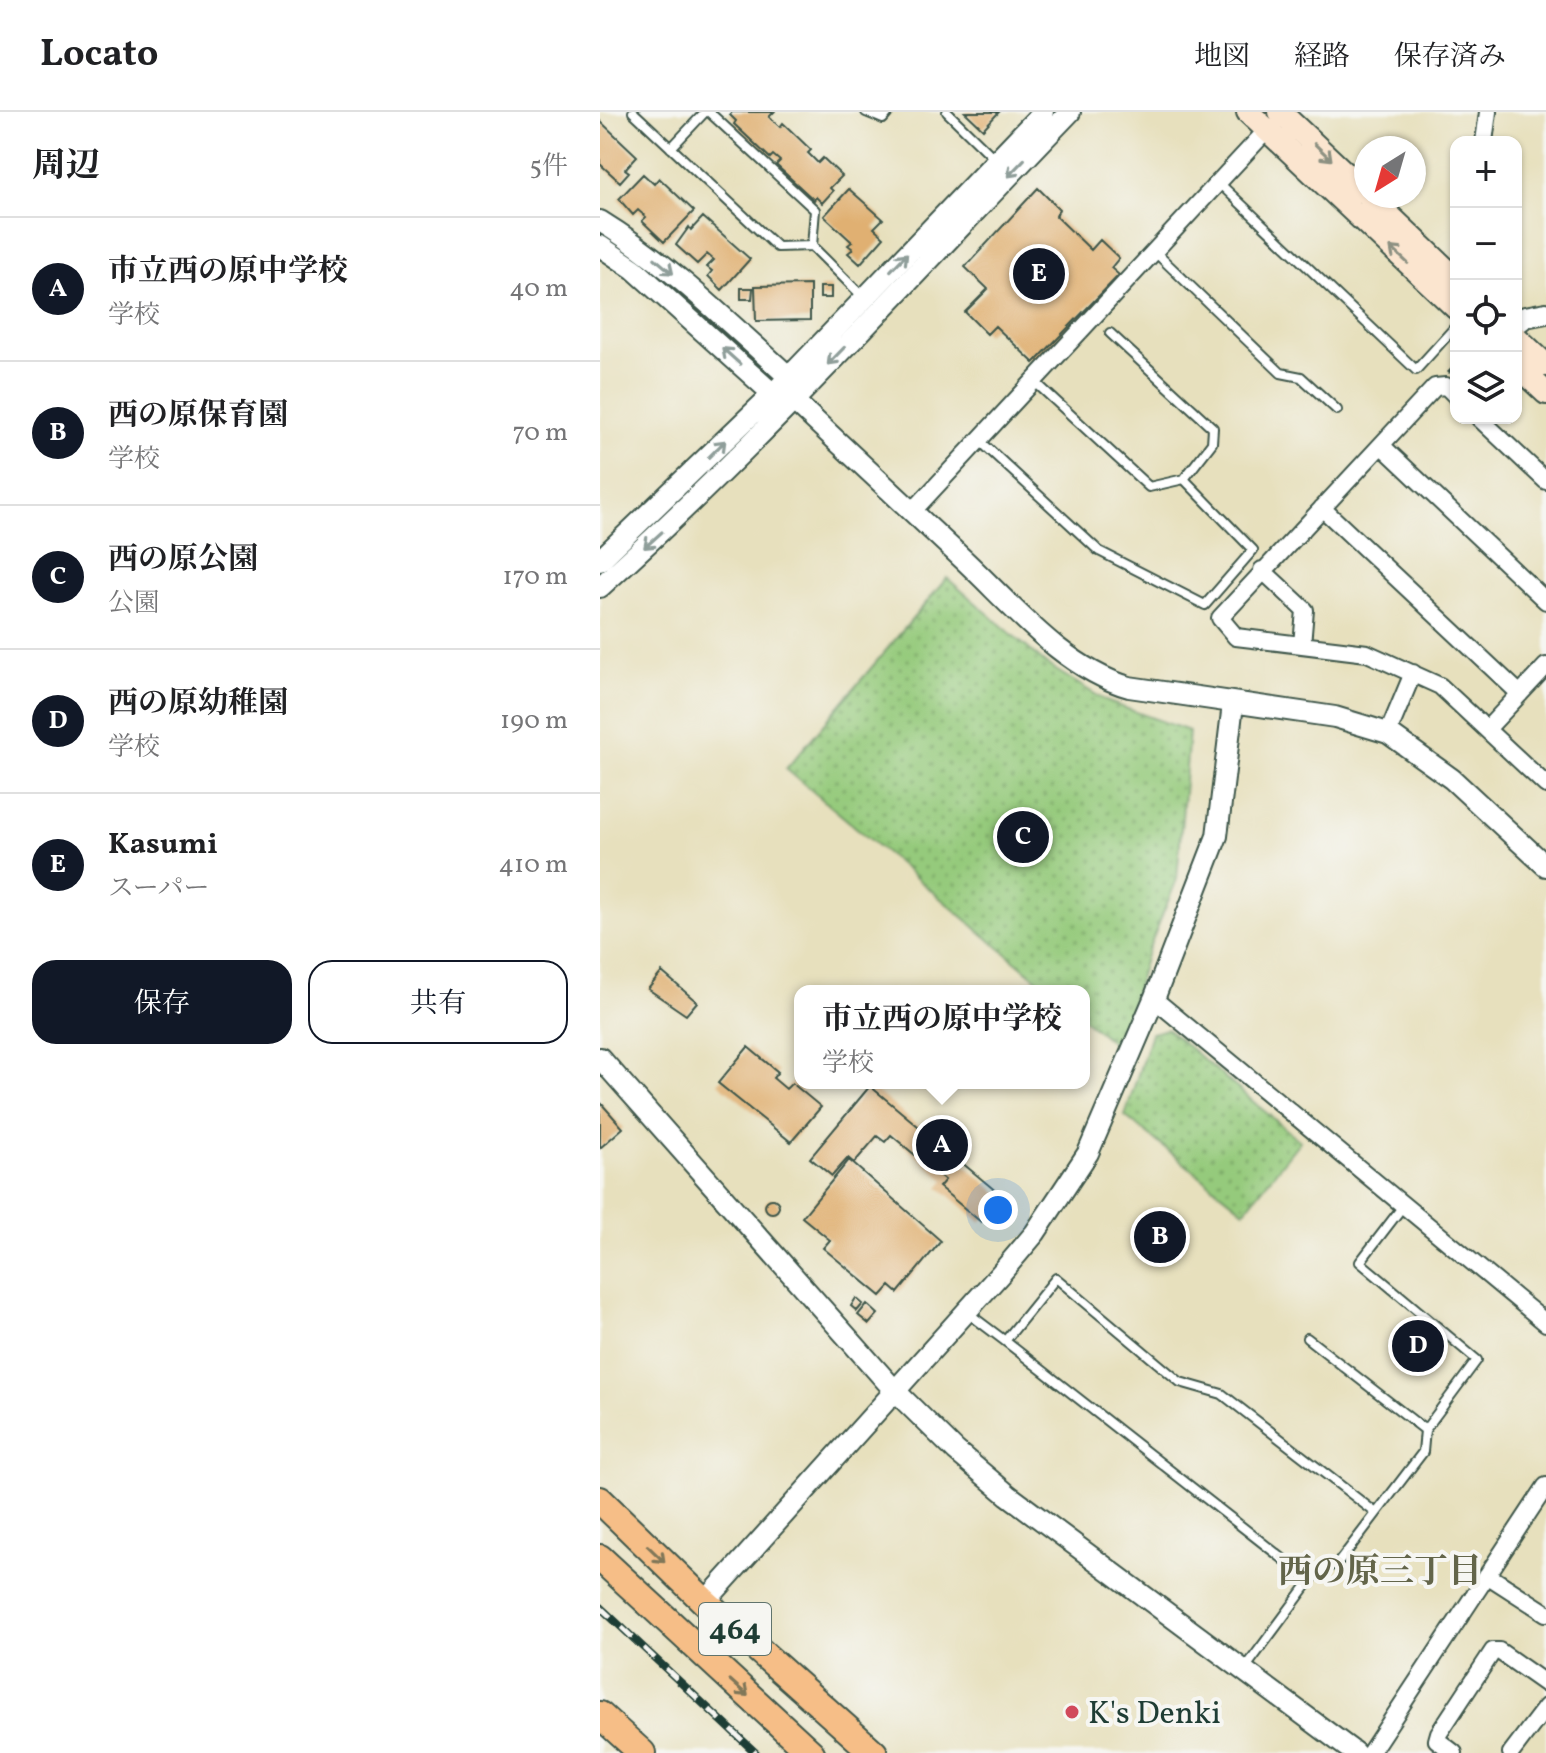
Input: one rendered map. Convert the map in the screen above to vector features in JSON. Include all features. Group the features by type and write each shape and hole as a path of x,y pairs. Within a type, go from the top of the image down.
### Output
{"highway":[{"name":"464","path":"600,1500 705,1602 874,1753"},
{"name":"464","path":"600,1558 811,1753"},
{"path":"600,1715 642,1753"}],"main road":[{"path":"1248,112 1274,121 1354,183"},
{"path":"1274,121 1450,302"},
{"path":"1383,208 1450,270"},
{"path":"1522,343 1546,365"},
{"path":"1522,371 1546,393"}],"street":[{"path":"600,560 773,394 1043,112"},
{"path":"600,587 663,531 793,400 1070,112"},
{"path":"1485,136 1488,112"},
{"path":"912,512 1274,121"},
{"path":"600,221 639,245 789,377 793,400"},
{"path":"600,246 634,269 773,394 793,400 1038,630 1087,669 1129,687 1335,717 1388,733 1452,779 1546,866"},
{"path":"1522,319 1546,313"},
{"path":"1450,390 1446,386 1435,387 1220,618 1222,625 1236,637 1367,653 1440,686 1546,785"},
{"path":"1485,424 1546,481"},
{"path":"1381,445 1546,601"},
{"path":"1322,508 1520,694"},
{"path":"1262,570 1305,610 1302,645"},
{"path":"1487,729 1546,668"},
{"path":"1388,733 1413,673"},
{"path":"705,1602 1035,1233 1088,1153 1154,999 1217,836 1233,704"},
{"path":"1154,999 1546,1323"},
{"path":"600,1058 895,1391 982,1474 1355,1753"},
{"path":"1370,1753 1546,1486"},
{"path":"1487,1575 1546,1613"},
{"path":"1454,1753 1437,1740 1439,1733 1493,1651 1499,1651 1546,1684"},
{"path":"1511,1753 1546,1707"}],"lane":[{"path":"633,112 777,247 812,246 864,298"},
{"path":"671,148 707,112 815,210 812,246"},
{"path":"866,112 883,119 889,112"},
{"path":"947,112 997,160"},
{"path":"1218,182 1416,370 1450,333"},
{"path":"1154,251 1281,373 1301,377 1337,410"},
{"path":"1034,381 1149,487 1184,479 1212,443 1213,428 1110,333"},
{"path":"979,440 1099,551 1205,605 1253,550 1184,479"},
{"path":"1244,1670 1310,1580 1316,1573 1339,1562 1423,1452 1425,1430 1477,1360 1360,1262 1403,1206"},
{"path":"1005,1341 1056,1278 1180,1382 1222,1394 1376,1513"},
{"path":"967,1312 1310,1580"},
{"path":"1307,1338 1425,1430"}],"green space":[{"path":"947,578 1046,664 1108,702 1189,731 1177,879 1146,955 1119,1048 1090,1024 1090,985 1044,985 786,769"},
{"path":"1167,1029 1300,1141 1244,1211 1125,1116 1151,1033"}],"building":[{"path":"732,112 774,112 769,117 780,127 783,123 811,150 808,153 818,163 823,158 842,176 830,188 833,191 822,203 816,197 814,200 776,165 780,161 773,155 770,158 734,124 736,121 730,115"},
{"path":"965,112 999,112 983,129"},
{"path":"600,121 637,156 625,169 629,172 620,182 600,164"},
{"path":"643,174 654,184 659,178 694,211 664,242 642,221 646,217 638,210 633,215 619,199"},
{"path":"1038,188 1059,209 1056,216 1091,250 1100,240 1119,258 1111,268 1119,275 1034,363 995,326 987,334 965,312 988,289 965,267"},
{"path":"849,189 883,219 874,228 884,237 860,264 848,253 853,249 848,245 852,242 824,216"},
{"path":"703,217 750,259 722,290 708,276 712,271 707,267 714,260 707,254 697,264 676,245 689,227 691,230"},
{"path":"810,285 810,320 756,321 755,286"},
{"path":"820,287 831,287 831,298 820,298"},
{"path":"741,288 753,288 752,299 741,299"},
{"path":"662,972 697,1002 686,1015 648,989"},
{"path":"748,1047 778,1072 773,1078 786,1089 792,1083 794,1089 799,1089 821,1107 791,1142 718,1083"},
{"path":"868,1089 874,1089 1003,1197 981,1222 939,1187 945,1180 891,1135 885,1142 877,1136 854,1163 848,1158 832,1176 810,1158"},
{"path":"600,1102 623,1128 600,1148"},
{"path":"849,1160 941,1241 898,1293 890,1286 881,1296 823,1248 830,1240 802,1217"},
{"path":"772,1199 779,1206 772,1213 765,1206"},
{"path":"856,1298 863,1304 857,1311 851,1306"},
{"path":"867,1304 878,1314 869,1324 858,1315"}],"railway":[{"path":"600,1607 756,1753"}],"place":[{"name":"Kasumi","path":"1039,274"},
{"name":"西の原公園","path":"1023,837"},
{"name":"市立西の原中学校","path":"942,1145"},
{"name":"西の原保育園","path":"1160,1237"},
{"name":"西の原幼稚園","path":"1418,1346"},
{"name":"K's Denki","path":"1072,1712"}],"district":[{"name":"西の原三丁目","path":"1380,1570"}]}
